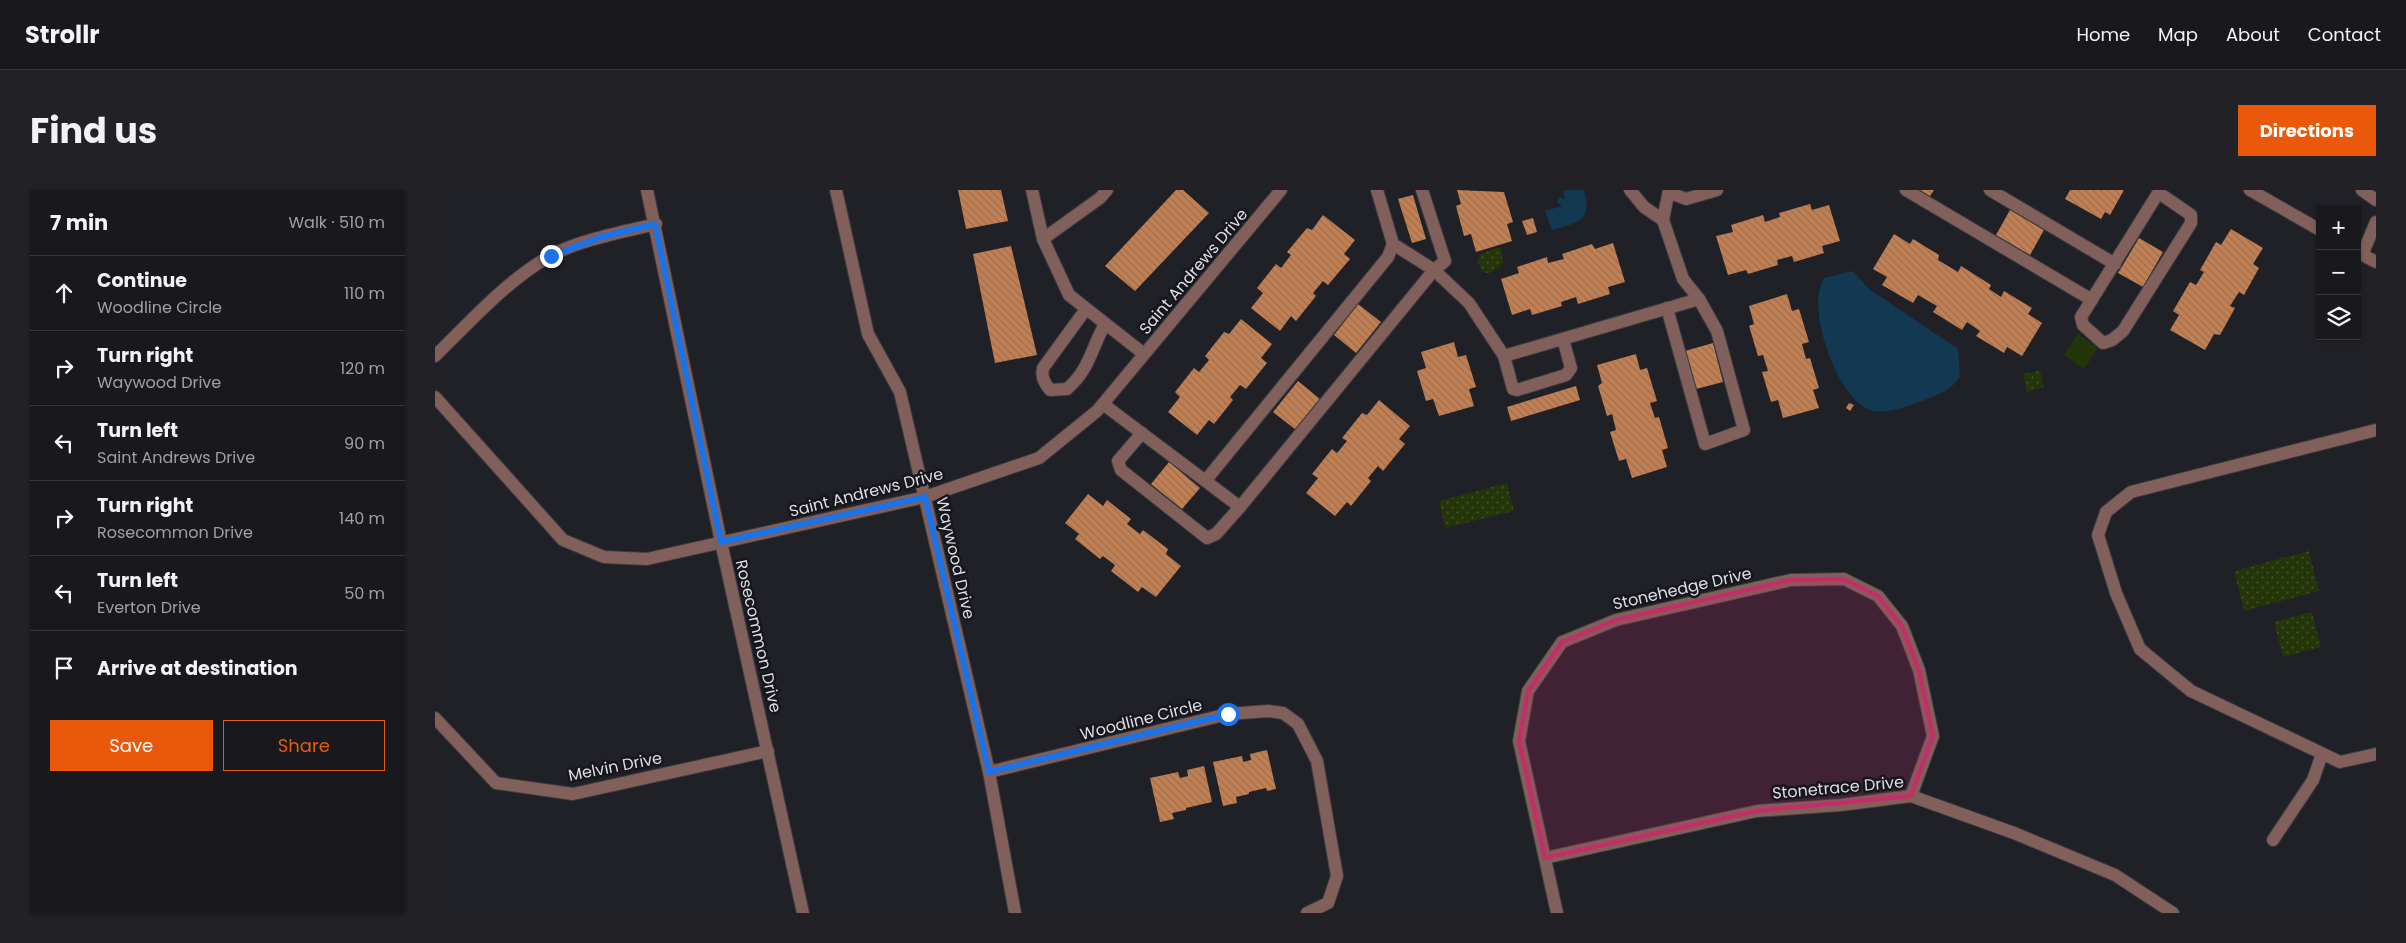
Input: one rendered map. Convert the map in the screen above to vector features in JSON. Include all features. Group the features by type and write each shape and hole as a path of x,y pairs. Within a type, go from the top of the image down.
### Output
{"street":[{"name":"Rosecommon Drive","path":"647,190 721,542 803,913"},
{"name":"Waywood Drive","path":"836,190 868,334 900,392 989,772 1015,913"},
{"path":"1032,190 1043,239 1069,295 1144,354"},
{"path":"1043,239 1100,198 1107,190"},
{"name":"Saint Andrews Drive","path":"435,397 563,540 604,557 647,559 925,497 1039,458 1103,404 1281,190"},
{"path":"1206,480 1388,257 1393,244 1377,190"},
{"path":"1142,433 1118,461 1121,470 1207,538 1216,534 1434,270 1445,261 1422,190"},
{"path":"1630,190 1644,207 1663,220"},
{"path":"1667,308 1705,444 1744,430 1717,331 1699,299 1683,279 1663,220 1669,191 1686,199 1717,190"},
{"path":"1906,190 2092,300"},
{"path":"1990,190 2115,264"},
{"path":"2250,190 2316,228"},
{"path":"2362,190 2376,200"},
{"path":"2159,191 2191,215 2191,223 2123,331 2107,343 2103,343 2083,326 2081,317 2159,191"},
{"path":"2361,250 2376,222"},
{"path":"435,356 503,290 551,256 601,237 655,224"},
{"path":"1393,244 1434,270 1469,303 1504,356 1513,389 1517,390 1570,372 1571,368 1563,338"},
{"path":"2361,254 2376,262"},
{"path":"1504,356 1699,299"},
{"path":"1087,309 1043,368 1041,374 1043,381 1050,390 1067,389 1081,377 1092,355 1092,348 1105,324"},
{"path":"1103,404 1240,507"},
{"path":"2376,430 2131,492 2106,512 2098,535 2115,593 2140,649 2191,690 2341,762 2376,754"},
{"name":"Stonehedge Drive","path":"1557,913 1519,741 1529,691 1562,642 1616,620 1791,580 1844,579 1878,596 1902,626 1919,670 1933,736 1911,796"},
{"name":"Woodline Circle","path":"989,772 1228,714 1268,710 1283,713 1298,724 1317,761 1337,876 1328,903 1307,913"},
{"name":"Melvin Drive","path":"436,721 496,783 573,794 768,752"},
{"path":"2273,840 2313,780 2322,754"},
{"name":"Stonetrace Drive","path":"1545,858 1757,811 1841,805 1911,796 2014,833 2115,876 2173,913"}],"highlighted area":[{"path":"1844,579 1878,596 1902,626 1919,670 1933,736 1911,796 1757,811 1545,858 1519,741 1528,691 1562,642 1616,620 1791,580"}],"green space":[{"path":"1501,248 1503,263 1491,272 1482,272 1477,260 1481,254"},
{"path":"2078,334 2098,348 2084,369 2064,355"},
{"path":"2040,370 2044,387 2027,392 2023,374"},
{"path":"1507,483 1514,511 1445,528 1439,501"},
{"path":"2309,551 2319,591 2244,611 2234,571"},
{"path":"2312,612 2321,647 2283,657 2274,622"}],"water":[{"path":"1563,190 1584,190 1586,200 1585,214 1576,222 1552,230 1545,211 1562,206 1557,202 1559,197 1565,199"},
{"path":"1853,271 1869,289 1958,349 1960,377 1952,386 1939,394 1896,409 1876,411 1870,410 1858,403 1838,376 1830,358 1824,340 1818,305 1819,292 1824,278"}],"building":[{"path":"958,190 1001,190 1008,221 966,229"},
{"path":"1176,190 1183,190 1209,213 1135,291 1105,266"},
{"path":"1457,190 1504,192 1513,222 1507,224 1512,241 1476,252 1471,234 1464,236 1456,206 1461,204"},
{"path":"1920,190 1934,190 1930,196"},
{"path":"2070,190 2124,190 2110,215 2105,212 2101,219 2065,199"},
{"path":"1413,195 1426,239 1412,243 1398,199"},
{"path":"1810,204 1812,210 1829,205 1840,241 1822,246 1824,253 1794,262 1792,256 1777,260 1778,265 1748,274 1746,270 1728,275 1716,236 1733,232 1731,225 1763,215 1765,222 1780,217 1779,213"},
{"path":"2010,210 2044,230 2030,255 1996,235"},
{"path":"1323,215 1355,240 1344,254 1350,259 1328,285 1323,281 1313,293 1316,296 1296,321 1291,316 1280,331 1251,308 1263,293 1257,288 1276,264 1281,268 1291,255 1287,252 1307,228 1312,230"},
{"path":"1533,218 1537,232 1527,235 1522,221"},
{"path":"2231,229 2263,248 2253,264 2259,268 2244,295 2239,292 2230,306 2235,308 2220,335 2214,334 2205,350 2170,330 2179,315 2173,311 2190,282 2196,285 2204,272 2200,270 2216,242 2221,245"},
{"path":"1894,234 1910,244 1913,239 1939,255 1938,260 1958,272 1961,266 1991,285 1989,289 2001,297 2004,291 2032,308 2028,314 2042,323 2022,356 2007,347 2004,353 1976,336 1980,331 1967,322 1962,330 1933,312 1937,306 1918,295 1913,303 1882,285 1887,277 1873,269"},
{"path":"2139,238 2163,252 2143,287 2118,273"},
{"path":"1613,243 1625,282 1608,287 1610,294 1578,304 1576,297 1561,302 1562,306 1532,315 1530,309 1512,315 1501,279 1519,273 1517,267 1547,257 1548,263 1564,259 1562,254 1592,244 1595,249"},
{"path":"1011,246 1037,355 995,363 973,254"},
{"path":"1787,294 1792,311 1799,309 1809,342 1802,344 1806,359 1810,358 1819,388 1813,390 1819,408 1783,418 1778,400 1771,402 1762,372 1768,371 1763,355 1758,356 1749,326 1754,324 1749,306"},
{"path":"1358,304 1381,322 1356,353 1334,335"},
{"path":"1241,319 1272,344 1261,358 1267,363 1246,389 1240,385 1230,397 1233,400 1214,424 1209,420 1197,435 1168,412 1180,397 1175,392 1194,368 1199,372 1209,360 1205,356 1224,332 1229,334"},
{"path":"1454,342 1458,357 1466,355 1476,387 1469,389 1474,406 1439,416 1433,399 1426,401 1417,371 1426,368 1421,352"},
{"path":"1713,343 1723,382 1696,389 1685,351"},
{"path":"1636,354 1640,370 1647,368 1657,401 1650,403 1655,418 1659,417 1668,448 1662,450 1667,467 1632,478 1626,459 1619,461 1610,432 1616,430 1612,414 1607,416 1598,386 1602,383 1597,365"},
{"path":"1298,381 1320,399 1296,430 1273,412"},
{"path":"1576,386 1580,400 1511,421 1507,407"},
{"path":"1379,400 1410,426 1399,439 1405,444 1383,471 1378,466 1368,478 1371,481 1351,506 1347,502 1335,516 1306,493 1318,478 1312,474 1332,449 1337,453 1347,441 1342,438 1362,413 1367,415"},
{"path":"1849,403 1854,405 1850,411 1846,408"},
{"path":"1169,462 1200,488 1182,509 1151,484"},
{"path":"1088,494 1103,506 1107,500 1131,519 1127,524 1140,534 1143,530 1168,549 1166,554 1181,566 1156,597 1142,587 1138,592 1111,571 1115,565 1103,556 1100,559 1075,539 1079,534 1065,523"},
{"path":"1267,750 1276,789 1267,791 1266,788 1249,792 1249,794 1236,797 1237,803 1223,806 1213,762 1242,756 1243,762 1251,760 1250,754"},
{"path":"1204,766 1212,802 1172,813 1174,819 1160,822 1150,778 1178,772 1180,778 1188,776 1187,770"}],"route":[{"path":"551,256 601,237 655,224 721,542 925,497 989,772 1228,714"}]}
